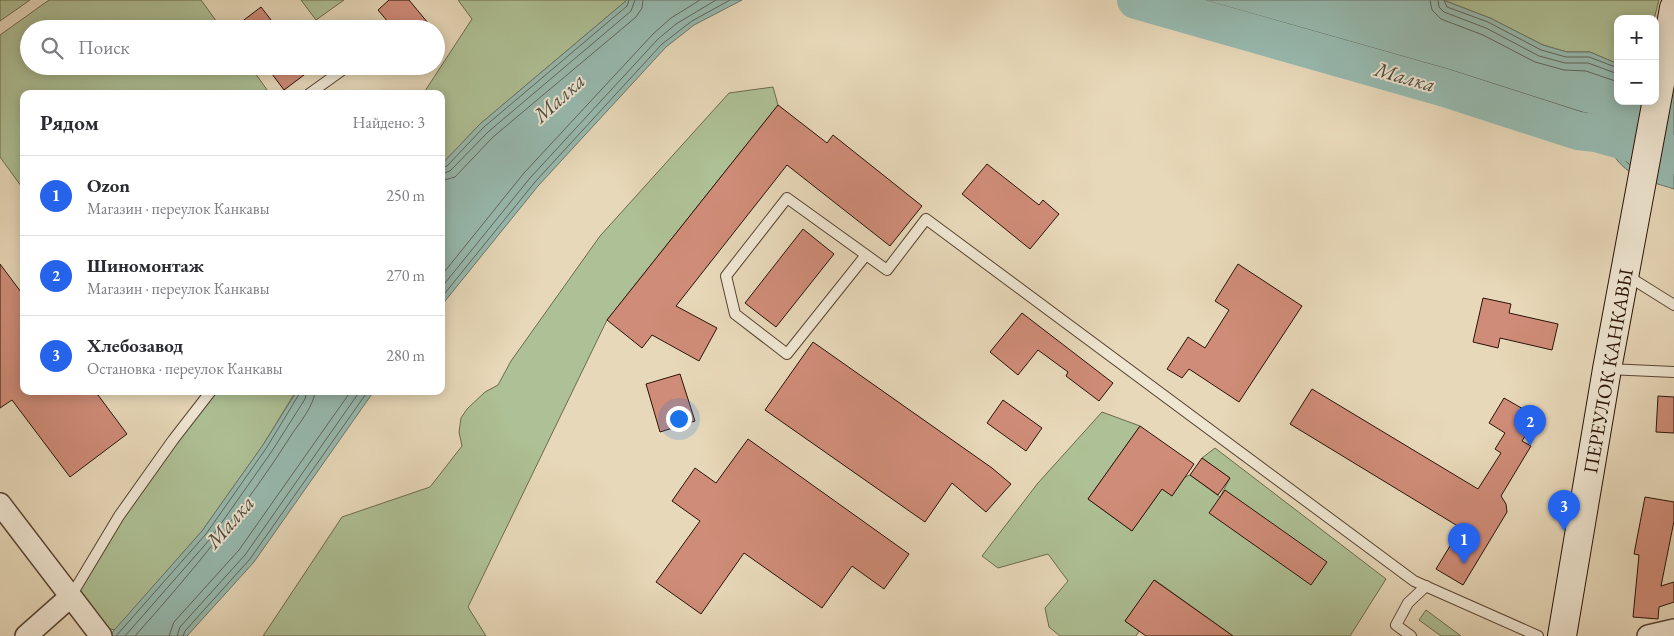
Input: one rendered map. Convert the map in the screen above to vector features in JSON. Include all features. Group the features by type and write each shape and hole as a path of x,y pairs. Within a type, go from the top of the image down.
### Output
{"street":[{"name":"ПЕРЕУЛОК КАНКАВЫ","path":"1562,636 1607,369 1674,8"},
{"path":"0,504 101,636"},
{"path":"26,636 70,597"},
{"path":"1648,636 1674,630"}],"lane":[{"path":"315,90 335,75"},
{"path":"866,255 787,354 735,314 726,276 787,198 887,270 926,219 1414,581 1538,636"},
{"path":"1626,274 1674,305"},
{"path":"1607,369 1674,372"},
{"path":"70,597 119,516 172,440 208,395"},
{"path":"1411,636 1396,625 1408,604 1426,586"}],"green space":[{"path":"0,0 30,0 0,21"},
{"path":"49,0 201,0 215,20 21,20"},
{"path":"301,0 344,0 316,20"},
{"path":"458,0 627,0 480,124 445,161 445,90 426,90 435,75 445,75 445,60 472,19"},
{"path":"1443,0 1659,0 1655,15 1614,15 1614,62 1590,52 1567,52 1543,45 1490,18"},
{"path":"20,21 20,75 256,75 267,90 20,90 20,184 0,157 0,35"},
{"path":"773,87 778,105 607,320 468,607 486,636 263,636 342,517 430,487 462,446 459,432 461,418 467,409 485,392 498,385 511,361 600,236 729,93"},
{"path":"208,395 294,395 263,445 202,531 115,630 106,628 70,597 119,516"},
{"path":"1102,412 1140,426 1088,499 1132,531 1162,489 1172,496 1185,477 1190,475 1220,497 1230,478 1202,458 1215,448 1386,579 1350,636 1233,636 1155,580 1125,621 1139,631 1136,636 1060,636 1049,627 1045,608 1068,581 1048,554 998,568 982,556 1038,483"},
{"path":"1426,610 1461,636 1441,636 1419,620"}],"water":[{"path":"627,0 742,0 694,25 666,47 538,186 445,301 445,161 480,124"},
{"path":"1136,0 1443,0 1490,18 1543,45 1567,52 1590,52 1614,62 1614,105 1659,105 1659,94 1674,69 1674,189 1646,180 1630,172 1616,159 1604,141 1590,133 1578,131 1445,88"},
{"path":"294,395 371,395 254,562 187,636 109,636 202,531 263,445"}],"building":[{"path":"389,0 409,0 426,20 386,20 378,10"},
{"path":"261,7 271,20 244,20"},
{"path":"273,75 304,75 284,90"},
{"path":"778,105 827,143 833,135 922,206 890,246 787,165 676,306 717,328 699,361 652,335 642,348 607,320"},
{"path":"987,164 1039,205 1043,200 1059,214 1030,249 962,194"},
{"path":"803,229 834,254 776,327 745,303"},
{"path":"0,264 20,291 20,395 98,395 127,434 70,477 12,400 0,408"},
{"path":"1238,264 1302,306 1239,402 1189,369 1182,378 1167,369 1188,337 1205,348 1229,310 1215,301"},
{"path":"1483,298 1511,304 1509,313 1558,324 1552,350 1500,338 1498,348 1473,342"},
{"path":"1022,313 1113,383 1099,401 1066,376 1068,372 1038,350 1018,375 990,352"},
{"path":"813,342 992,468 1011,484 986,512 952,483 925,522 765,410"},
{"path":"680,374 695,421 660,432 646,384"},
{"path":"1312,389 1478,489 1501,453 1495,449 1505,433 1489,423 1504,398 1537,417 1522,441 1531,446 1501,496 1506,504 1507,512 1463,585 1436,569 1461,528 1290,424"},
{"path":"1658,396 1674,397 1674,433 1656,432"},
{"path":"1003,400 1042,428 1026,451 987,423"},
{"path":"1140,426 1194,464 1172,496 1162,489 1132,531 1088,499"},
{"path":"748,439 909,554 884,589 852,566 822,608 744,553 701,614 656,582 700,521 672,501 695,468 716,483"},
{"path":"1202,458 1230,478 1218,495 1190,475"},
{"path":"1225,490 1327,562 1311,585 1209,513"},
{"path":"1645,497 1674,502 1674,521 1661,586 1674,582 1674,602 1659,607 1658,619 1633,617 1639,555 1634,554"},
{"path":"1154,580 1233,636 1146,636 1125,621"}],"waterway":[{"name":"Малка","path":"1136,0 1445,88 1578,131 1596,133 1674,155"}],"place":[{"name":"Шиномонтаж","path":"1530,446"},
{"name":"Хлебозавод","path":"1564,531"},
{"name":"Ozon","path":"1464,564"}]}
